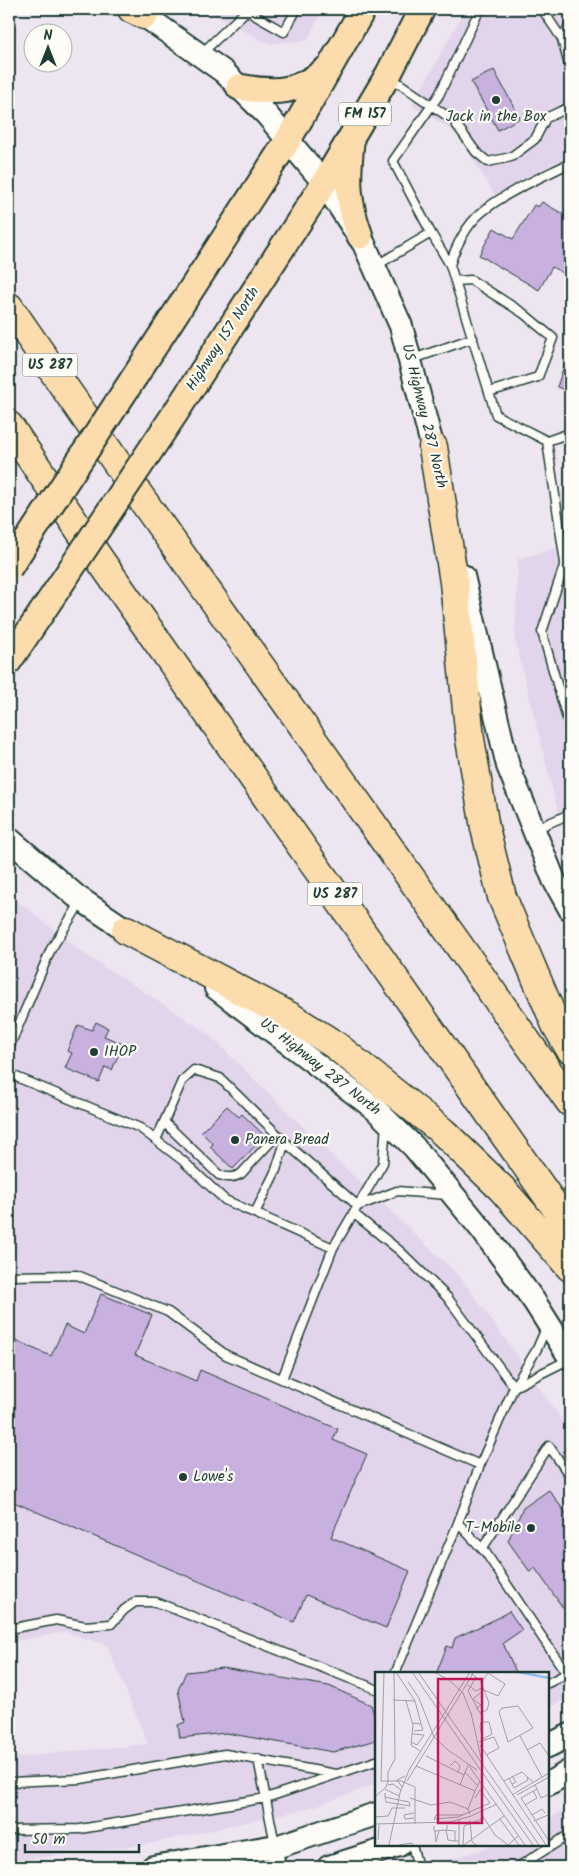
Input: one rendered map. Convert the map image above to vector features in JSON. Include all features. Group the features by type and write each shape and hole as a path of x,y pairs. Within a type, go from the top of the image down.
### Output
{"highway":[{"name":"US 287","path":"9,307 141,498 570,1102"},
{"name":"US 287","path":"9,426 106,569 570,1228"},
{"path":"433,447 454,582 470,740 485,828 502,897 556,1026 570,1049"},
{"path":"126,930 291,1017 335,1045 443,1132 502,1189 570,1267"}],"main road":[{"path":"9,568 288,140 363,9"},
{"name":"Highway 157 North","path":"9,661 176,412 324,183 388,75 422,9"},
{"name":"US Highway 287 North","path":"140,10 224,72 240,87 266,114 324,183 360,236 401,326 411,359 508,766 554,880 570,909"},
{"path":"240,87 265,92 290,89 314,79 333,63"},
{"path":"351,139 348,175 351,212 360,236"},
{"name":"US Highway 287 North","path":"9,839 82,900 223,993 368,1104 386,1120 414,1148 487,1238 548,1324 570,1359"},
{"path":"549,1746 570,1735"},
{"path":"549,1784 569,1774"},
{"path":"152,1867 276,1857 375,1814"},
{"path":"329,1867 396,1846"}],"lane":[{"path":"200,55 248,10 284,32 297,9"},
{"path":"480,9 434,105 393,161 450,265 496,415 547,441 570,433"},
{"path":"542,9 562,38 570,69"},
{"path":"562,38 570,25"},
{"path":"388,75 434,105 453,120 476,152 488,162 511,158 535,139 546,118 570,106"},
{"path":"450,265 454,250 480,213 504,197 570,163"},
{"path":"374,267 431,233"},
{"path":"455,281 471,280 524,313 553,338 538,377 489,392"},
{"path":"411,359 473,338"},
{"path":"547,441 567,563 542,632 570,729"},
{"path":"534,830 570,814"},
{"path":"9,1048 52,949 82,900"},
{"path":"156,1140 182,1081 194,1070 220,1078 277,1135 358,1206"},
{"path":"9,1074 140,1128 182,1160 224,1200 333,1248"},
{"path":"282,1379 333,1248 383,1163 386,1120"},
{"path":"164,1122 219,1175 234,1178 241,1174 277,1135"},
{"path":"255,1213 276,1170 285,1142"},
{"path":"358,1206 397,1191 453,1195"},
{"path":"353,1213 400,1251 447,1297 514,1387"},
{"path":"9,1276 77,1275 168,1312 226,1355 480,1465"},
{"path":"396,1672 480,1465 514,1387 537,1349 548,1324"},
{"path":"514,1387 570,1359"},
{"path":"482,1549 549,1446 570,1476"},
{"path":"458,1523 482,1549 569,1675 549,1683"},
{"path":"9,1629 56,1620 85,1626 111,1624 124,1610 135,1602 156,1602 375,1689"},
{"path":"9,1782 81,1779 224,1754 338,1775"},
{"path":"258,1759 276,1857"},
{"path":"9,1830 80,1829 266,1798 375,1761"},
{"path":"518,1867 570,1834"},
{"path":"412,1846 418,1867"}],"shaded area":[{"path":"202,9 323,9 307,40 269,44"},
{"path":"465,9 558,9 570,51 570,155 495,195 456,132 412,106"},
{"path":"570,544 570,833 557,808 515,640 518,559"},
{"path":"9,894 80,951 206,1032 460,1277 514,1351 570,1432 570,1696 549,1708 549,1672 375,1672 375,1784 313,1807 149,1844 9,1861 9,1758 148,1744 107,1645 66,1632 9,1642"},
{"path":"570,1807 570,1867 424,1867 495,1846 549,1846 549,1818"}],"building":[{"name":"Jack in the Box","path":"494,70 520,118 498,130 471,82"},
{"path":"542,202 570,218 570,277 552,267 539,290 479,255 494,228 513,239 534,205 538,207"},
{"path":"568,353 570,354 570,392 557,387"},
{"name":"IHOP","path":"96,1022 108,1028 104,1036 123,1044 112,1070 105,1067 99,1082 65,1068 72,1053 67,1051 78,1025 92,1030"},
{"name":"Panera Bread","path":"227,1106 239,1117 242,1114 265,1136 233,1169 210,1147 213,1144 201,1132"},
{"name":"Lowe's","path":"101,1294 152,1315 135,1355 196,1381 200,1370 338,1429 333,1440 367,1454 331,1537 410,1571 386,1628 306,1595 294,1622 9,1500 9,1338 51,1356 65,1325 84,1334"},
{"path":"549,1490 570,1519 570,1618 535,1568 530,1572 508,1541 523,1508"},
{"path":"509,1611 522,1630 503,1643 516,1672 437,1672 447,1646 452,1648 455,1638"},
{"path":"223,1668 329,1686 371,1705 375,1717 375,1740 333,1752 226,1733 180,1738 178,1725 185,1722 178,1690 186,1672"}],"place":[{"name":"Jack in the Box","path":"496,100"},
{"name":"IHOP","path":"94,1052"},
{"name":"Panera Bread","path":"235,1140"},
{"name":"Lowe's","path":"183,1477"},
{"name":"T-Mobile","path":"531,1528"}]}
